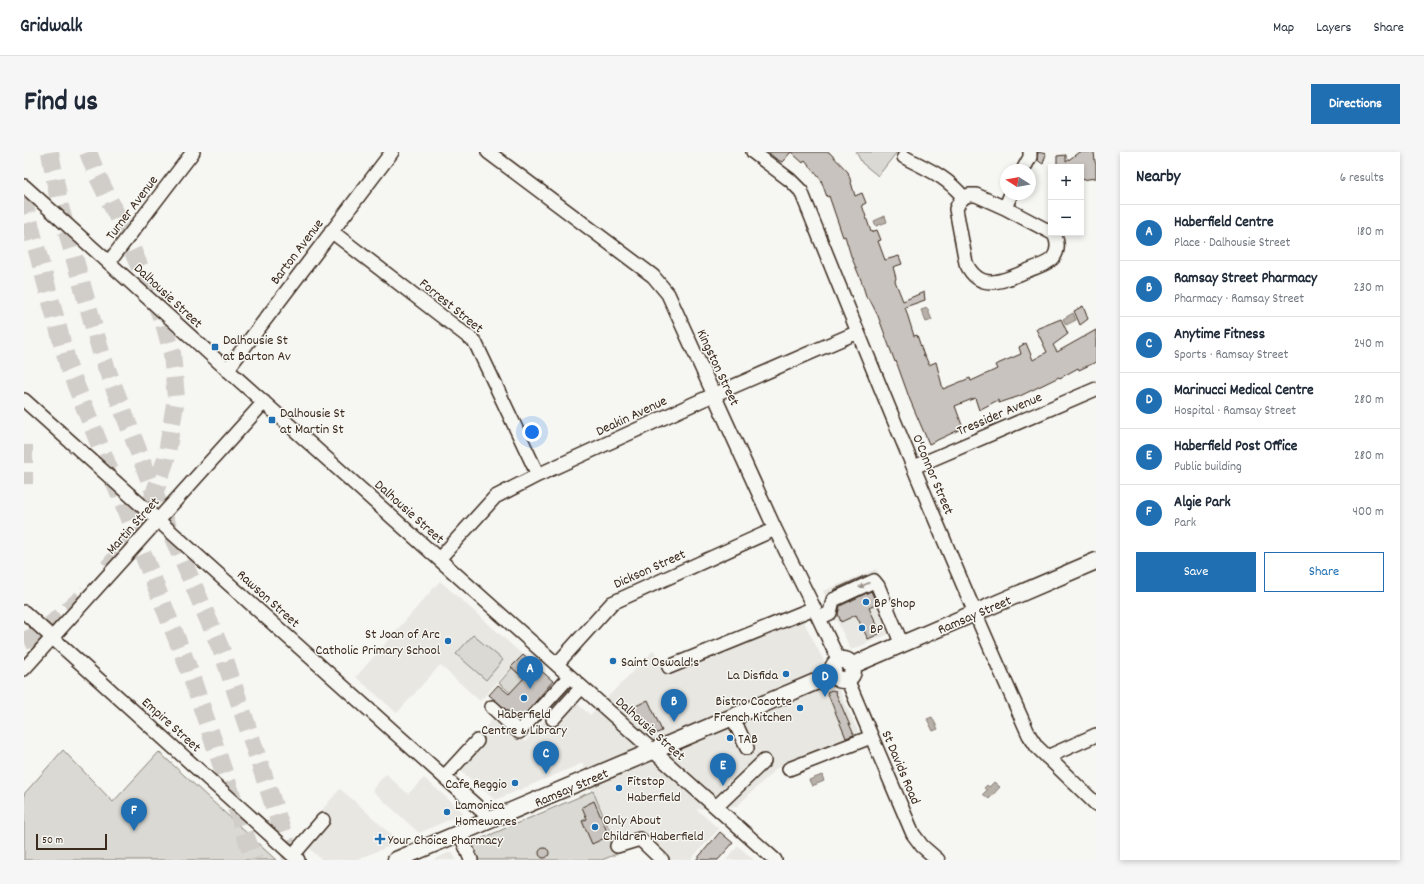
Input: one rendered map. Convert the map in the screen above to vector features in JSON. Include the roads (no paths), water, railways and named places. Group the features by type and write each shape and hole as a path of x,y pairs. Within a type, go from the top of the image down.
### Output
{"main road":[{"name":"Ramsay Street","path":"396,860 654,752 1096,561"}],"street":[{"name":"Turner Avenue","path":"109,262 193,152"},
{"name":"Barton Avenue","path":"227,370 392,152"},
{"name":"Kingston Street","path":"488,152 653,276 668,294 775,529 843,670"},
{"name":"O'Connor Street","path":"753,152 790,180 801,191 975,613 1029,735 1047,757 1096,804"},
{"path":"1026,164 1030,154"},
{"path":"904,157 943,177 956,188 963,197"},
{"name":"Dalhousie Street","path":"24,186 227,370 557,664 581,688 775,860"},
{"path":"963,197 976,195 1048,231"},
{"path":"963,197 956,209 966,263 969,270 979,280 1000,282 1040,266 1052,259 1056,254 1057,240 1055,236"},
{"path":"1004,208 1009,200"},
{"name":"Forrest Street","path":"331,232 475,342 538,475"},
{"name":"Deakin Avenue","path":"440,559 496,497 538,475 858,332"},
{"name":"Tressider Avenue","path":"914,467 1096,389"},
{"name":"Rawson Street","path":"24,400 492,820"},
{"name":"Martin Street","path":"24,669 264,402"},
{"name":"Dickson Street","path":"557,664 612,602 775,529"},
{"path":"669,667 816,613 830,614 833,600 874,581 878,586 902,645"},
{"name":"Empire Street","path":"24,612 295,858"},
{"name":"St Davids Road","path":"843,670 913,834 922,846 938,860"},
{"path":"492,707 519,732 569,677"},
{"path":"554,719 581,688"},
{"path":"733,718 747,748"},
{"path":"1047,757 1096,735"},
{"path":"789,769 871,737"},
{"path":"444,777 477,741"},
{"path":"716,807 764,761"},
{"path":"295,858 324,820"},
{"path":"460,833 471,860"},
{"path":"617,846 640,840 662,860"}],"tunnel":[{"path":"50,152 60,207 102,356 159,505 223,654 292,860"},
{"path":"88,152 164,323 172,353 176,398 166,459 147,515 108,568"},
{"path":"24,196 26,210 69,368 188,667 254,860"},
{"path":"24,445 24,484"},
{"path":"24,641 40,634 82,598 87,591"}],"place":[{"name":"Dalhousie St at Barton Av","path":"215,347"},
{"name":"Dalhousie St at Martin St","path":"272,420"},
{"name":"BP Shop","path":"866,602"},
{"name":"BP","path":"862,628"},
{"name":"St Joan of Arc Catholic Primary School","path":"448,641"},
{"name":"Saint Oswald's","path":"613,661"},
{"name":"La Disfida","path":"786,674"},
{"name":"Haberfield Centre","path":"530,689"},
{"name":"Marinucci Medical Centre","path":"825,697"},
{"name":"Haberfield Centre & Library","path":"524,698"},
{"name":"Bistro Cocotte French Kitchen","path":"800,708"},
{"name":"Ramsay Street Pharmacy","path":"674,722"},
{"name":"TAB","path":"730,738"},
{"name":"Anytime Fitness","path":"546,774"},
{"name":"Cafe Reggio","path":"515,783"},
{"name":"Haberfield Post Office","path":"723,786"},
{"name":"Fitstop Haberfield","path":"619,788"},
{"name":"Lamonica Homewares","path":"447,812"},
{"name":"Only About Children Haberfield","path":"595,827"},
{"name":"Algie Park","path":"134,831"},
{"name":"Your Choice Pharmacy","path":"380,839"}]}
